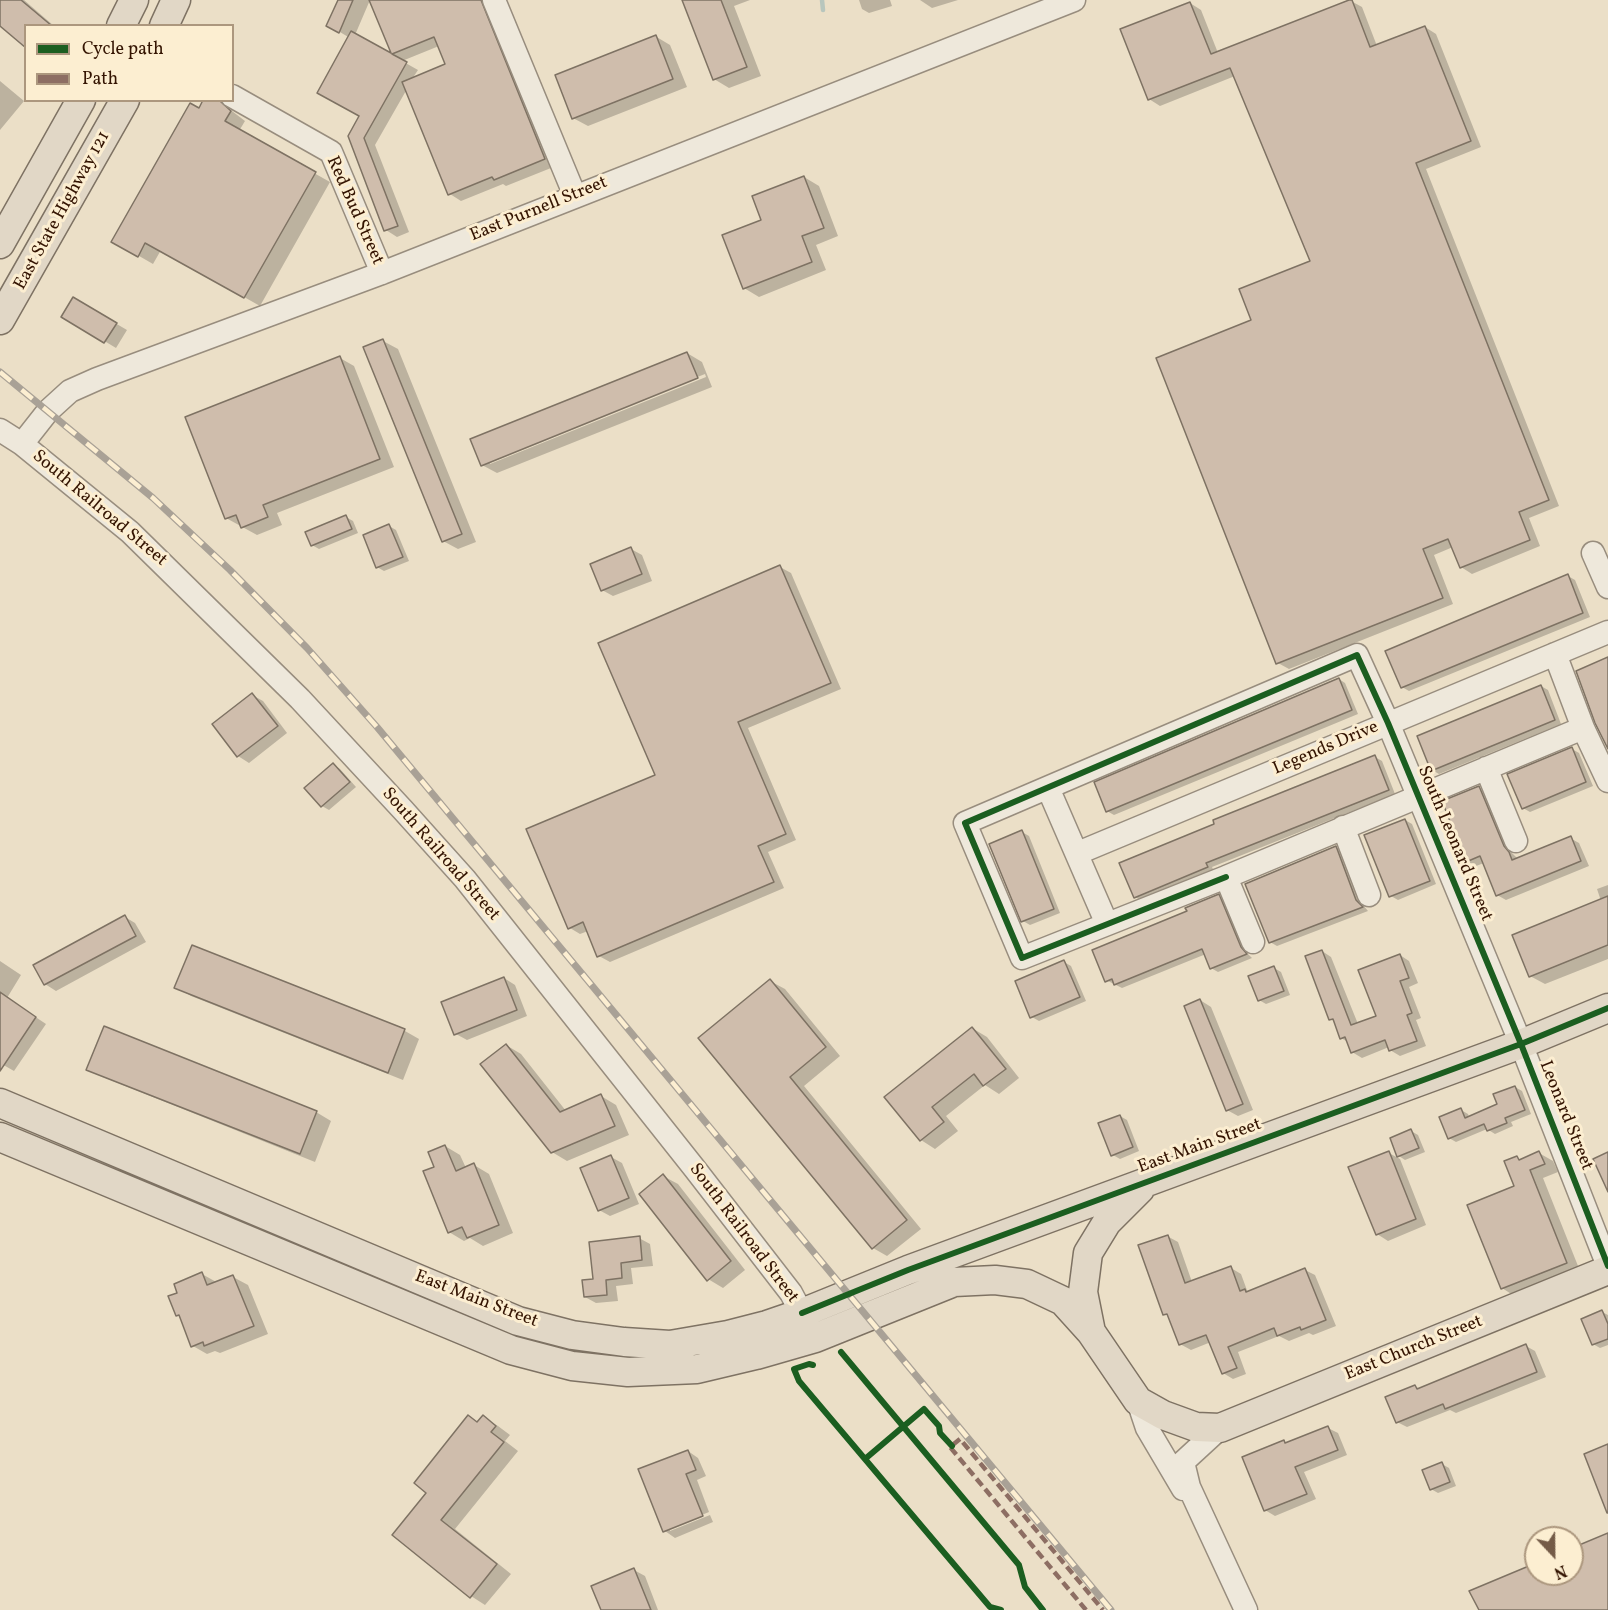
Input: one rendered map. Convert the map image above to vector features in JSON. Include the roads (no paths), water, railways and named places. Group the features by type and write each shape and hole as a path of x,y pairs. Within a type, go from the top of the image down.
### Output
{"main road":[{"path":"122,24 134,0"},
{"path":"165,24 176,0"},
{"name":"East State Highway 121","path":"0,243 80,102"},
{"name":"East State Highway 121","path":"0,320 124,102"},
{"name":"East Main Street","path":"0,1103 518,1321 572,1335 669,1345 728,1335 767,1325 908,1270 1521,1044 1608,1008"},
{"path":"36,1153 50,1124"},
{"name":"East Main Street","path":"0,1137 511,1350 572,1366 628,1372 697,1369 815,1338 954,1282 994,1280 1027,1284 1063,1301 1091,1332 1138,1401"},
{"path":"1091,1332 1083,1292 1088,1253 1107,1222 1145,1183"},
{"path":"355,1285 367,1257"},
{"name":"East Church Street","path":"1221,1428 1608,1268"},
{"path":"1138,1401 1163,1415 1196,1427 1221,1428"}],"street":[{"path":"494,0 575,196"},
{"name":"East Purnell Street","path":"22,444 48,411 70,391 117,371 382,273 894,72 1062,2"},
{"name":"Red Bud Street","path":"234,97 331,152 382,273"},
{"name":"South Railroad Street","path":"0,430 22,444 130,532 173,573 300,699 465,879 791,1293 815,1338"},
{"path":"1593,553 1608,587"},
{"name":"Legends Drive","path":"1078,853 1608,632"},
{"path":"1555,654 1583,728 1608,781"},
{"name":"South Leonard Street","path":"1048,788 1357,655 1388,723 1521,1044"},
{"path":"1107,924 1048,788 965,823 1022,958 1226,877 1583,728"},
{"path":"1486,768 1516,841"},
{"path":"1343,827 1370,895"},
{"path":"1226,877 1253,942"},
{"name":"Leonard Street","path":"1521,1044 1608,1268"},
{"path":"1138,1401 1147,1428 1181,1486 1198,1507"},
{"path":"1221,1428 1183,1462 1189,1487 1246,1610"}],"waterway":[{"path":"822,0 823,10"}],"railway":[{"path":"0,372 153,498 230,570 307,648 377,727 1111,1610"}]}
